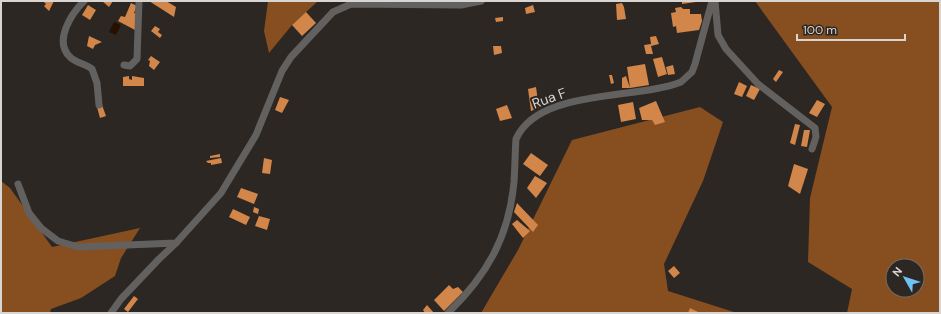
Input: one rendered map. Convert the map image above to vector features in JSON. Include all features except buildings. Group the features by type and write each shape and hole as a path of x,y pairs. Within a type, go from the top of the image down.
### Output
{"street":[{"path":"84,1 69,20 65,30 65,49 69,56 74,60 92,69 98,83 99,104"},
{"path":"124,65 130,66 137,59 139,1"},
{"path":"110,313 221,193 256,135 282,71 291,57 333,12 351,4 461,5 481,1"},
{"name":"Rua F","path":"448,313 478,281 498,246 505,230 511,203 516,139 520,130 533,116 554,107 681,82 692,72 712,1"},
{"path":"715,1 718,35 726,49 758,84 815,128 816,137 812,149"},
{"path":"18,184 30,213 41,228 58,241 78,247 176,243"}],"shaded area":[{"path":"268,1 318,1 292,25 269,53 264,31"},
{"path":"755,1 940,1 940,313 847,313 852,289 808,262 810,198 832,107"},
{"path":"114,22 121,25 116,35 109,32"},
{"path":"700,107 723,122 703,181 664,264 668,291 737,313 481,313 518,250 572,140"},
{"path":"1,181 10,188 52,247 140,228 121,258 115,276 81,298 51,309 50,313 1,313"}]}
